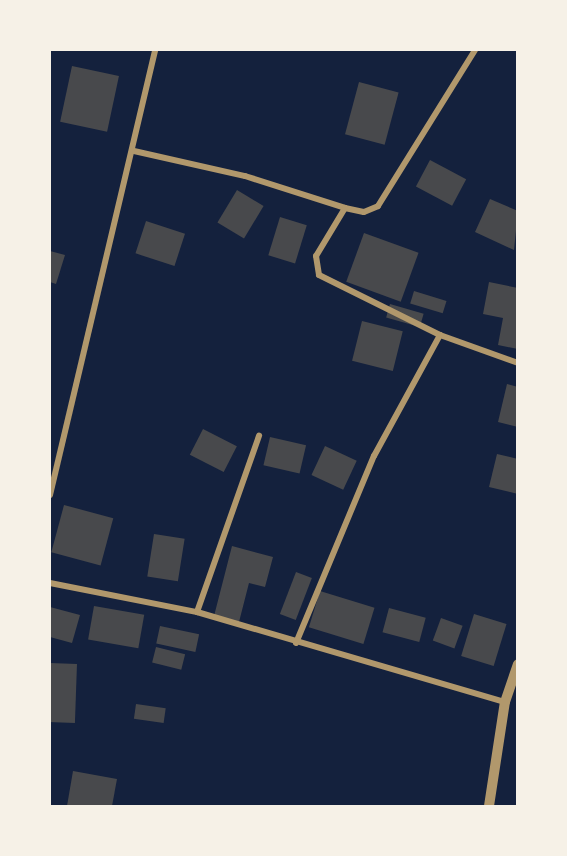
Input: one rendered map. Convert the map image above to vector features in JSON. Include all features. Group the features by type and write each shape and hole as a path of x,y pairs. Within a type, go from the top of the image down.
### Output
{"street":[{"path":"50,495 103,255 134,151 154,50"},
{"path":"134,151 245,177 364,212 378,206 475,50"},
{"path":"345,208 316,256 319,275 440,335 518,363"},
{"path":"296,643 374,456 440,335"},
{"path":"197,612 259,436"},
{"path":"50,583 197,612 296,643 505,702"},
{"path":"489,807 505,702 518,664"}],"building":[{"path":"72,66 119,76 107,132 60,122"},
{"path":"359,82 399,93 385,145 345,134"},
{"path":"430,160 466,179 452,206 416,186"},
{"path":"237,190 264,206 244,239 217,223"},
{"path":"490,199 518,211 514,250 475,232"},
{"path":"280,217 307,225 295,263 268,255"},
{"path":"146,221 185,234 174,266 135,253"},
{"path":"364,233 419,253 401,302 346,282"},
{"path":"50,251 65,255 56,284 50,282"},
{"path":"489,282 518,288 518,349 498,345 503,318 483,314"},
{"path":"414,291 447,301 443,313 410,303"},
{"path":"390,304 424,314 420,327 386,317"},
{"path":"362,321 403,331 393,371 352,361"},
{"path":"507,384 518,387 518,427 498,422"},
{"path":"203,429 237,446 224,472 190,455"},
{"path":"270,437 306,445 300,474 263,465"},
{"path":"325,446 357,461 343,490 311,475"},
{"path":"497,454 518,459 518,494 489,487"},
{"path":"64,505 113,518 101,566 51,552"},
{"path":"154,534 185,539 178,581 147,576"},
{"path":"232,546 273,557 265,587 249,583 239,622 214,616"},
{"path":"296,572 312,578 296,620 280,614"},
{"path":"320,591 375,608 363,644 309,627"},
{"path":"94,606 144,615 138,648 88,639"},
{"path":"50,607 80,615 72,643 50,637"},
{"path":"389,608 426,618 419,642 383,632"},
{"path":"474,614 507,624 494,666 461,656"},
{"path":"441,618 463,626 454,648 433,641"},
{"path":"160,626 199,634 195,652 156,644"},
{"path":"156,647 185,654 181,670 152,663"},
{"path":"50,663 77,664 75,723 50,722"},
{"path":"136,704 166,708 164,723 134,719"},
{"path":"73,771 117,779 112,806 67,806"}]}
